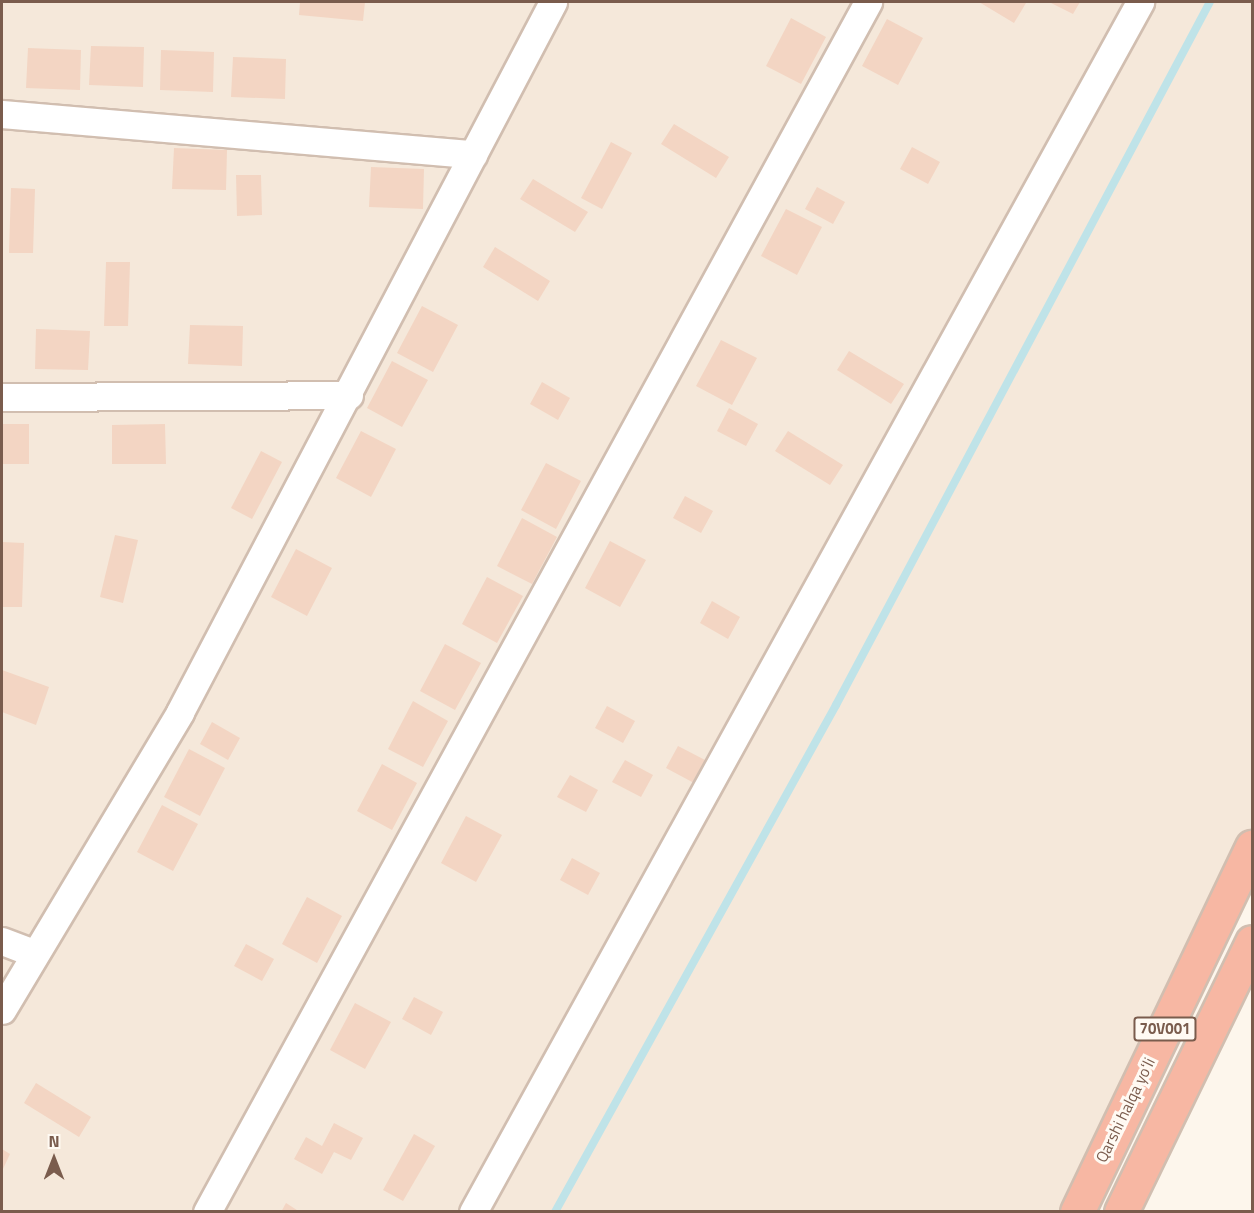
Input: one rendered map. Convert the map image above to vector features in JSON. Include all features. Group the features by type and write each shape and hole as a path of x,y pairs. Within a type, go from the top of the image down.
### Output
{"highway":[{"name":"Qarshi halqa yoʻli","path":"1077,1212 1252,847"},
{"name":"70V001","path":"1121,1212 1252,942"}],"street":[{"path":"2,1010 180,712 349,395 553,2"},
{"path":"207,1212 868,2"},
{"path":"473,1212 1140,2"},
{"path":"2,114 473,154"},
{"path":"2,397 349,395"},
{"path":"2,941 34,953"}],"shaded area":[{"path":"2,2 1252,2 1252,847 1077,1211 2,1212"}],"building":[{"path":"300,2 365,2 363,21 299,15"},
{"path":"979,2 1024,2 1026,3 1014,23"},
{"path":"1049,2 1080,2 1073,14"},
{"path":"791,18 826,37 801,84 766,66"},
{"path":"887,19 923,38 898,85 862,66"},
{"path":"91,46 144,47 143,87 89,85"},
{"path":"28,48 81,50 80,90 26,88"},
{"path":"161,50 214,52 213,92 160,90"},
{"path":"233,57 286,59 285,99 231,97"},
{"path":"674,124 729,157 716,178 661,144"},
{"path":"611,142 632,153 602,209 581,198"},
{"path":"912,147 940,162 928,184 900,169"},
{"path":"174,148 227,150 226,190 172,189"},
{"path":"371,167 424,169 423,209 369,207"},
{"path":"236,175 261,175 262,215 237,216"},
{"path":"533,179 588,212 575,232 520,199"},
{"path":"817,187 845,202 833,224 805,209"},
{"path":"11,188 35,189 33,253 9,253"},
{"path":"786,209 822,227 797,275 761,256"},
{"path":"495,247 550,281 538,301 483,267"},
{"path":"106,262 130,262 128,326 104,326"},
{"path":"422,306 458,325 433,372 397,353"},
{"path":"190,325 243,326 242,366 188,364"},
{"path":"36,329 90,331 88,370 35,369"},
{"path":"721,340 757,358 732,405 696,386"},
{"path":"849,351 904,384 891,404 837,370"},
{"path":"392,361 428,380 402,427 367,408"},
{"path":"542,382 570,398 558,420 530,404"},
{"path":"729,408 758,424 746,446 717,431"},
{"path":"2,424 29,424 29,464 2,464"},
{"path":"165,424 166,464 112,464 112,425"},
{"path":"361,431 396,449 371,497 336,478"},
{"path":"788,431 843,465 830,485 775,451"},
{"path":"261,451 282,462 252,519 231,508"},
{"path":"546,463 581,481 556,529 521,510"},
{"path":"685,496 713,511 701,533 673,518"},
{"path":"522,518 557,537 532,584 497,566"},
{"path":"115,535 138,540 123,603 100,597"},
{"path":"610,541 646,560 620,607 585,588"},
{"path":"2,542 24,543 22,607 2,607"},
{"path":"296,549 332,568 307,616 271,597"},
{"path":"487,577 523,596 497,643 462,624"},
{"path":"712,601 740,617 728,639 700,623"},
{"path":"445,644 481,663 455,710 420,691"},
{"path":"2,670 49,687 36,725 2,712"},
{"path":"413,701 448,721 423,767 388,749"},
{"path":"607,706 635,721 623,743 595,728"},
{"path":"212,722 240,738 228,760 200,744"},
{"path":"678,746 707,761 694,783 666,768"},
{"path":"189,749 225,768 200,816 164,797"},
{"path":"625,760 653,775 641,797 612,782"},
{"path":"382,764 417,783 392,830 357,811"},
{"path":"570,775 598,790 586,812 557,797"},
{"path":"162,805 198,824 173,871 137,852"},
{"path":"466,816 502,835 476,882 441,863"},
{"path":"572,858 600,873 588,895 560,880"},
{"path":"307,897 342,916 317,963 282,944"},
{"path":"246,944 274,959 262,981 234,966"},
{"path":"414,997 443,1012 431,1035 402,1019"},
{"path":"355,1003 391,1022 365,1069 330,1050"},
{"path":"36,1083 91,1117 79,1137 24,1103"},
{"path":"334,1123 363,1138 351,1160 334,1152 322,1174 294,1159 306,1137 322,1146"},
{"path":"414,1134 435,1146 403,1201 383,1190"},
{"path":"2,1149 10,1154 2,1171"},
{"path":"286,1203 300,1212 281,1212"}],"waterway":[{"path":"555,1212 836,705 1210,2"}]}
